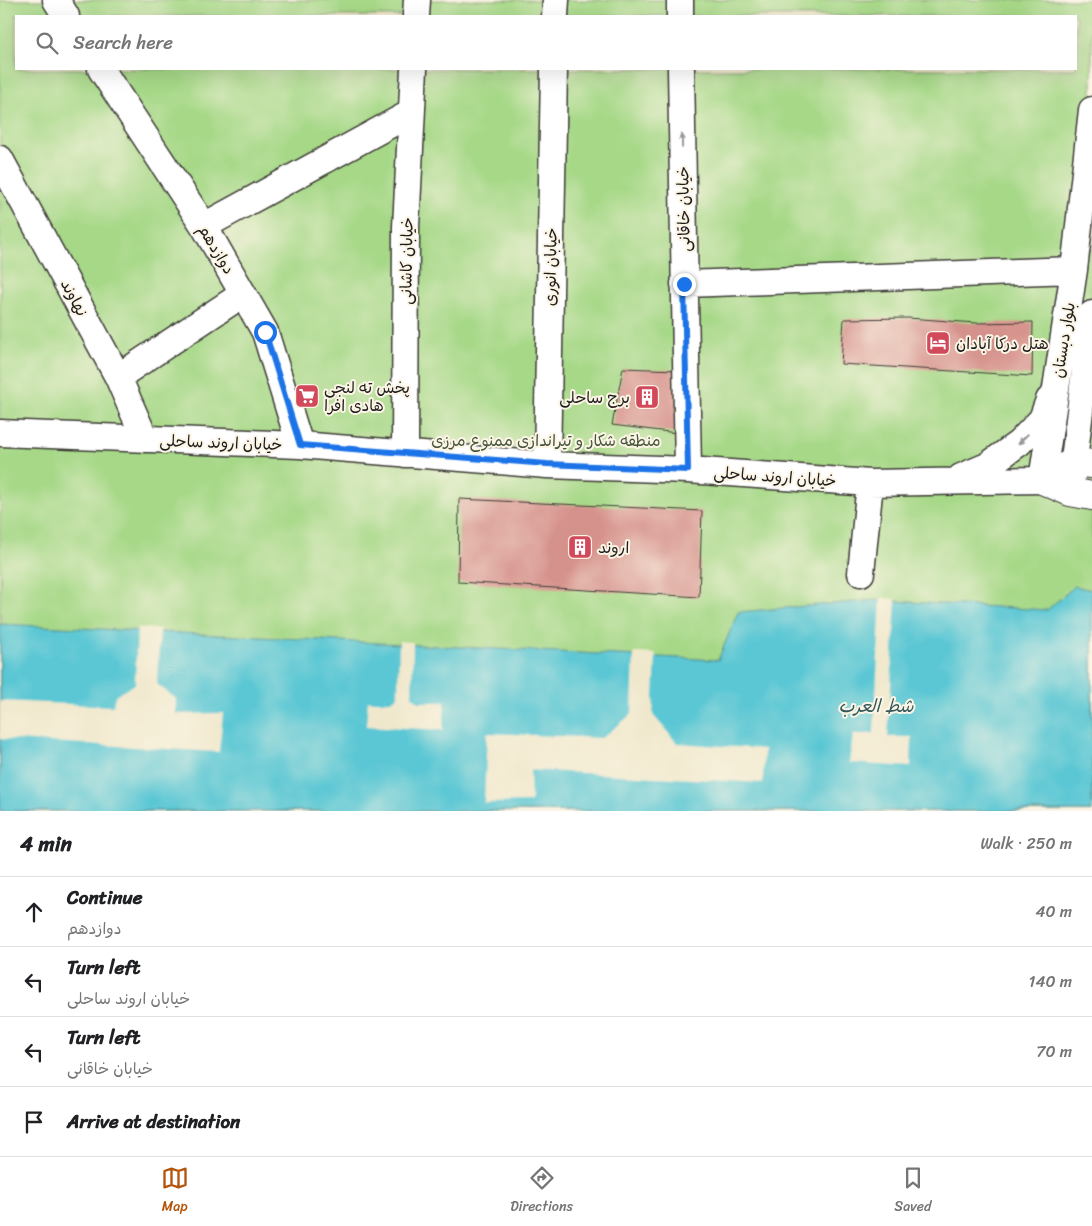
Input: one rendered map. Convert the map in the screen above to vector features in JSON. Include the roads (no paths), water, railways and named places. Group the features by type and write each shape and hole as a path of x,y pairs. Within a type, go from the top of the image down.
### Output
{"main road":[{"path":"1042,480 1083,463"},
{"path":"1042,480 1081,494"}],"street":[{"path":"56,0 65,15"},
{"path":"416,15 417,0"},
{"path":"555,15 556,0"},
{"path":"680,0 680,15"},
{"name":"دوازدهم","path":"102,70 204,226 265,332 300,445"},
{"name":"خیابان کاشانی","path":"405,454 406,226 414,70"},
{"name":"خیابان انوری","path":"547,464 554,70"},
{"name":"خیابان خاقانی","path":"681,70 688,470"},
{"name":"بلوار دبستان","path":"1042,480 1074,270 1092,110"},
{"path":"204,226 412,113"},
{"name":"نهاوند","path":"0,159 118,377 145,439"},
{"path":"684,284 1074,270"},
{"path":"118,377 243,294"},
{"name":"بلوار دبستان","path":"1081,494 1092,314"},
{"path":"949,481 987,466 1019,443 1042,419 1057,383"},
{"name":"خیابان اروند ساحلی","path":"0,432 300,445 547,464 688,470 870,483 1042,480"},
{"path":"861,573 870,483"}],"water":[{"name":"شط العرب","path":"1075,586 1092,590 1092,811 0,811 0,624 718,660 738,612 876,600 1047,610"}],"place":[{"name":"هتل درکا آبادان","path":"938,343"},
{"name":"پخش ته لنجی هادی افرا","path":"307,396"},
{"name":"برج ساحلی","path":"647,397"},
{"name":"اروند","path":"580,547"}],"park label":[{"name":"منطقه شکار و تیراندازی ممنوع مرزی","path":"546,440"}]}
